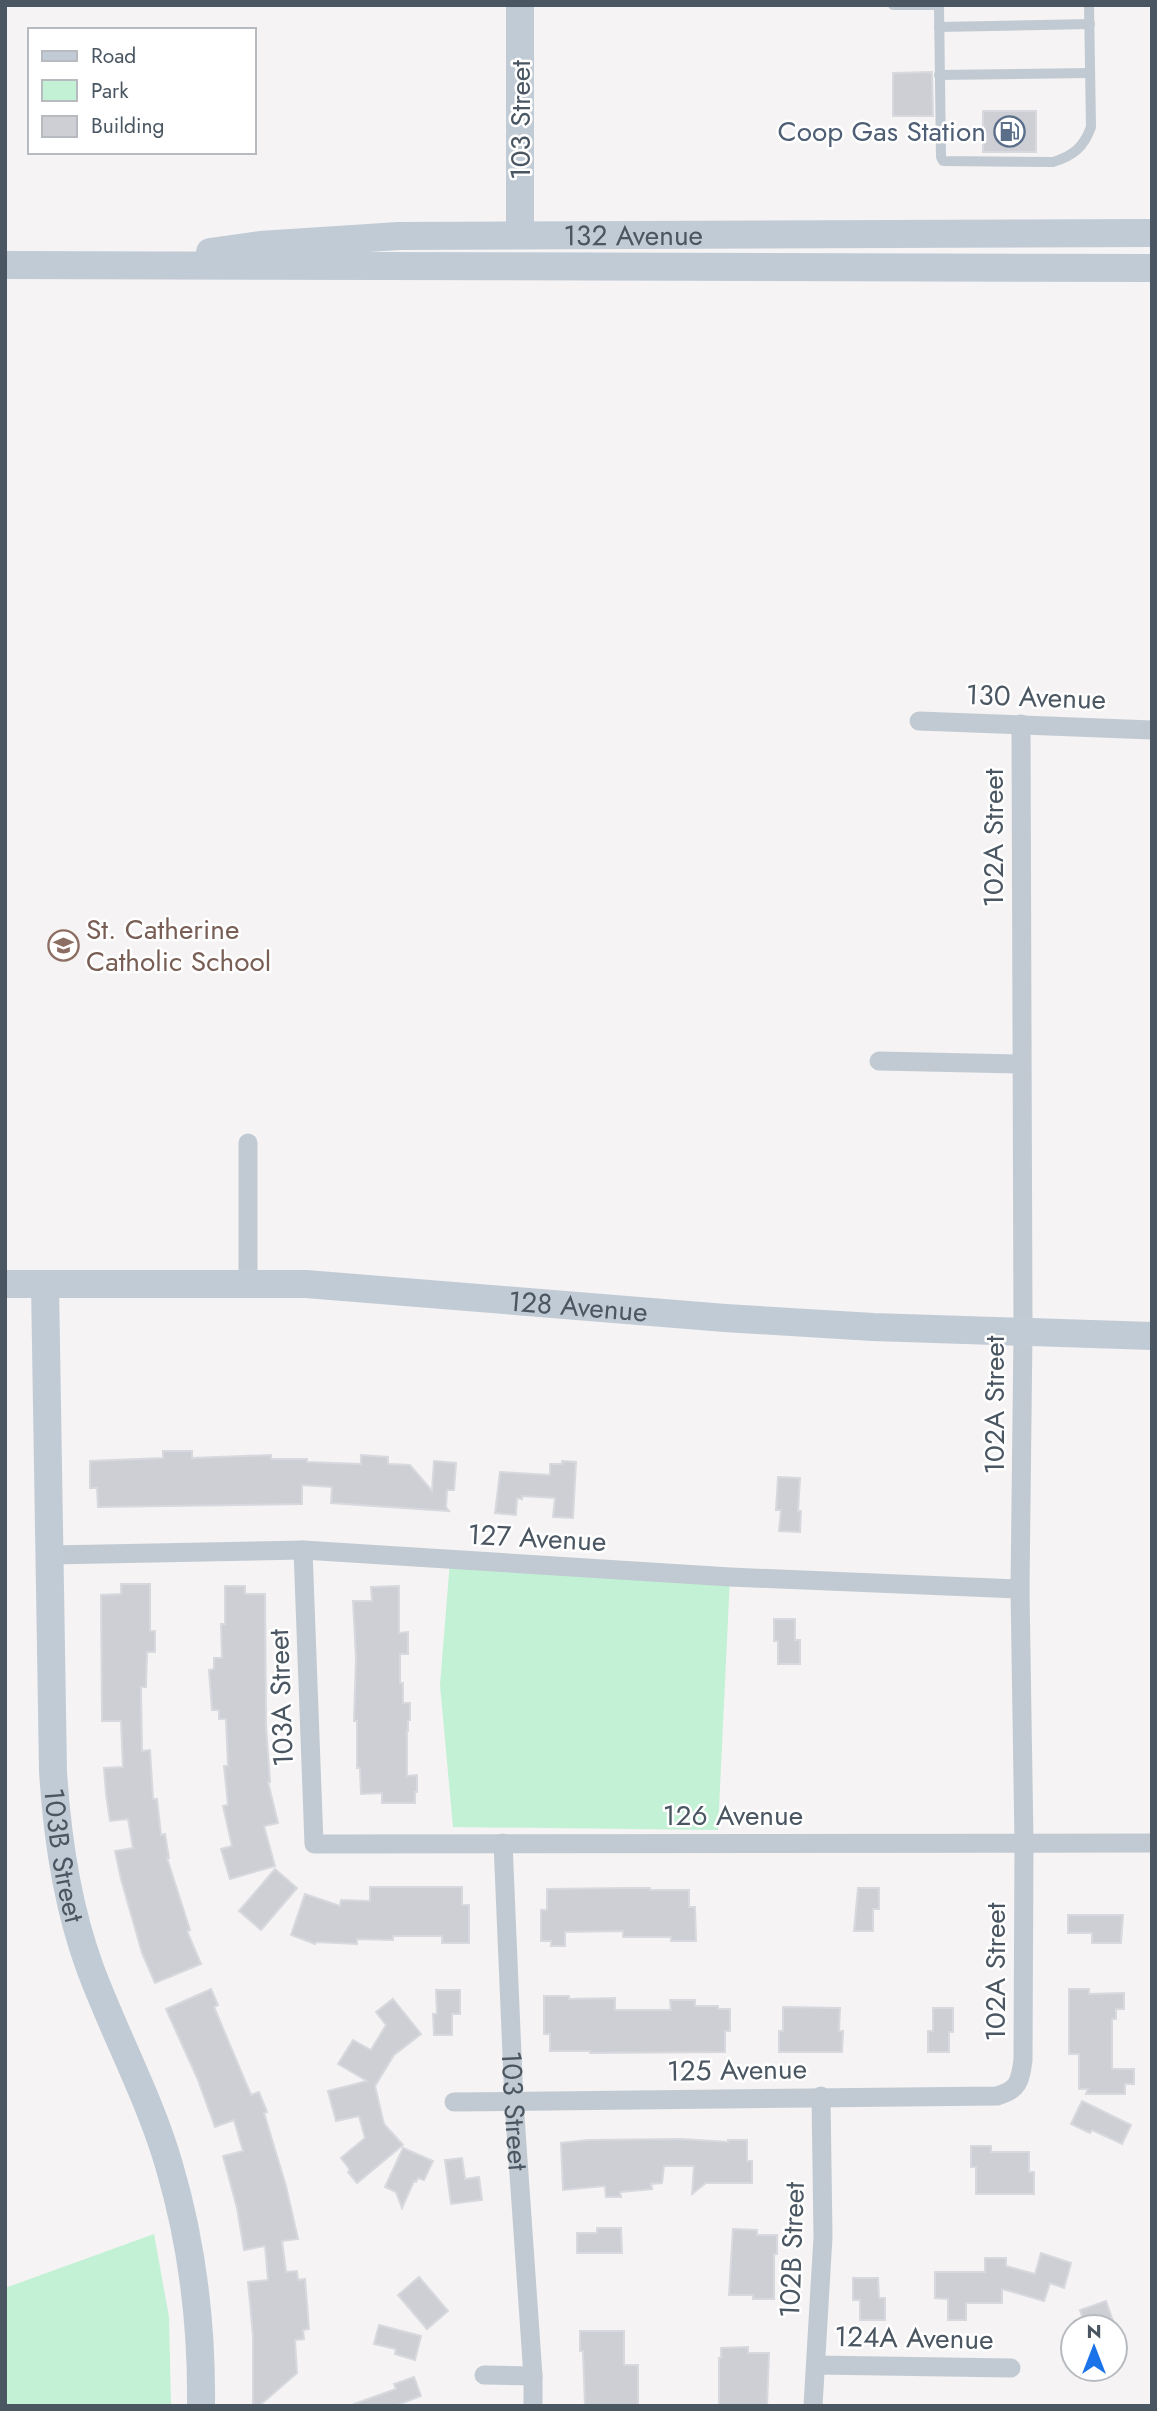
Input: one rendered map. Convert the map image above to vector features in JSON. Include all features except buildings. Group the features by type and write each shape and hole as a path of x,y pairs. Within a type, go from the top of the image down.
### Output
{"street":[{"name":"103 Street","path":"520,5 520,234"},
{"name":"132 Avenue","path":"114,266 260,245 399,236 1152,233"},
{"name":"132 Avenue","path":"5,265 1152,268"},
{"name":"130 Avenue","path":"919,721 1152,730"},
{"name":"102A Street","path":"1017,2085 1023,2060 1024,1843 1020,1589 1023,1332 1021,724"},
{"path":"878,1061 1021,1064"},
{"path":"248,1143 248,1284"},
{"name":"128 Avenue","path":"5,1284 306,1284 738,1319 1152,1336"},
{"name":"103B Street","path":"45,1284 52,1771 56,1822 64,1871 89,1966 169,2163 185,2225 201,2356 201,2406"},
{"name":"127 Avenue","path":"50,1555 303,1550 716,1576 1020,1589"},
{"name":"103A Street","path":"303,1550 314,1844"},
{"name":"103 Street","path":"503,1843 514,2102 533,2406"},
{"name":"126 Avenue","path":"314,1844 1152,1843"},
{"name":"125 Avenue","path":"454,2102 997,2096 1010,2092 1017,2085"},
{"name":"102B Street","path":"813,2406 823,2237 821,2096"},
{"name":"124A Avenue","path":"816,2365 1011,2368"},
{"path":"484,2375 533,2376"}],"lane":[{"path":"893,5 939,6 943,162 1053,162 1069,157 1086,141 1091,127 1089,5"},
{"path":"939,27 1090,24"},
{"path":"939,75 1090,73"}],"green space":[{"path":"450,1561 730,1577 718,1830 453,1827 440,1685"},
{"path":"154,2234 169,2317 171,2406 5,2406 5,2288"}],"place":[{"name":"Coop Gas Station","path":"1009,131"},
{"name":"St. Catherine Catholic School","path":"63,945"}]}
